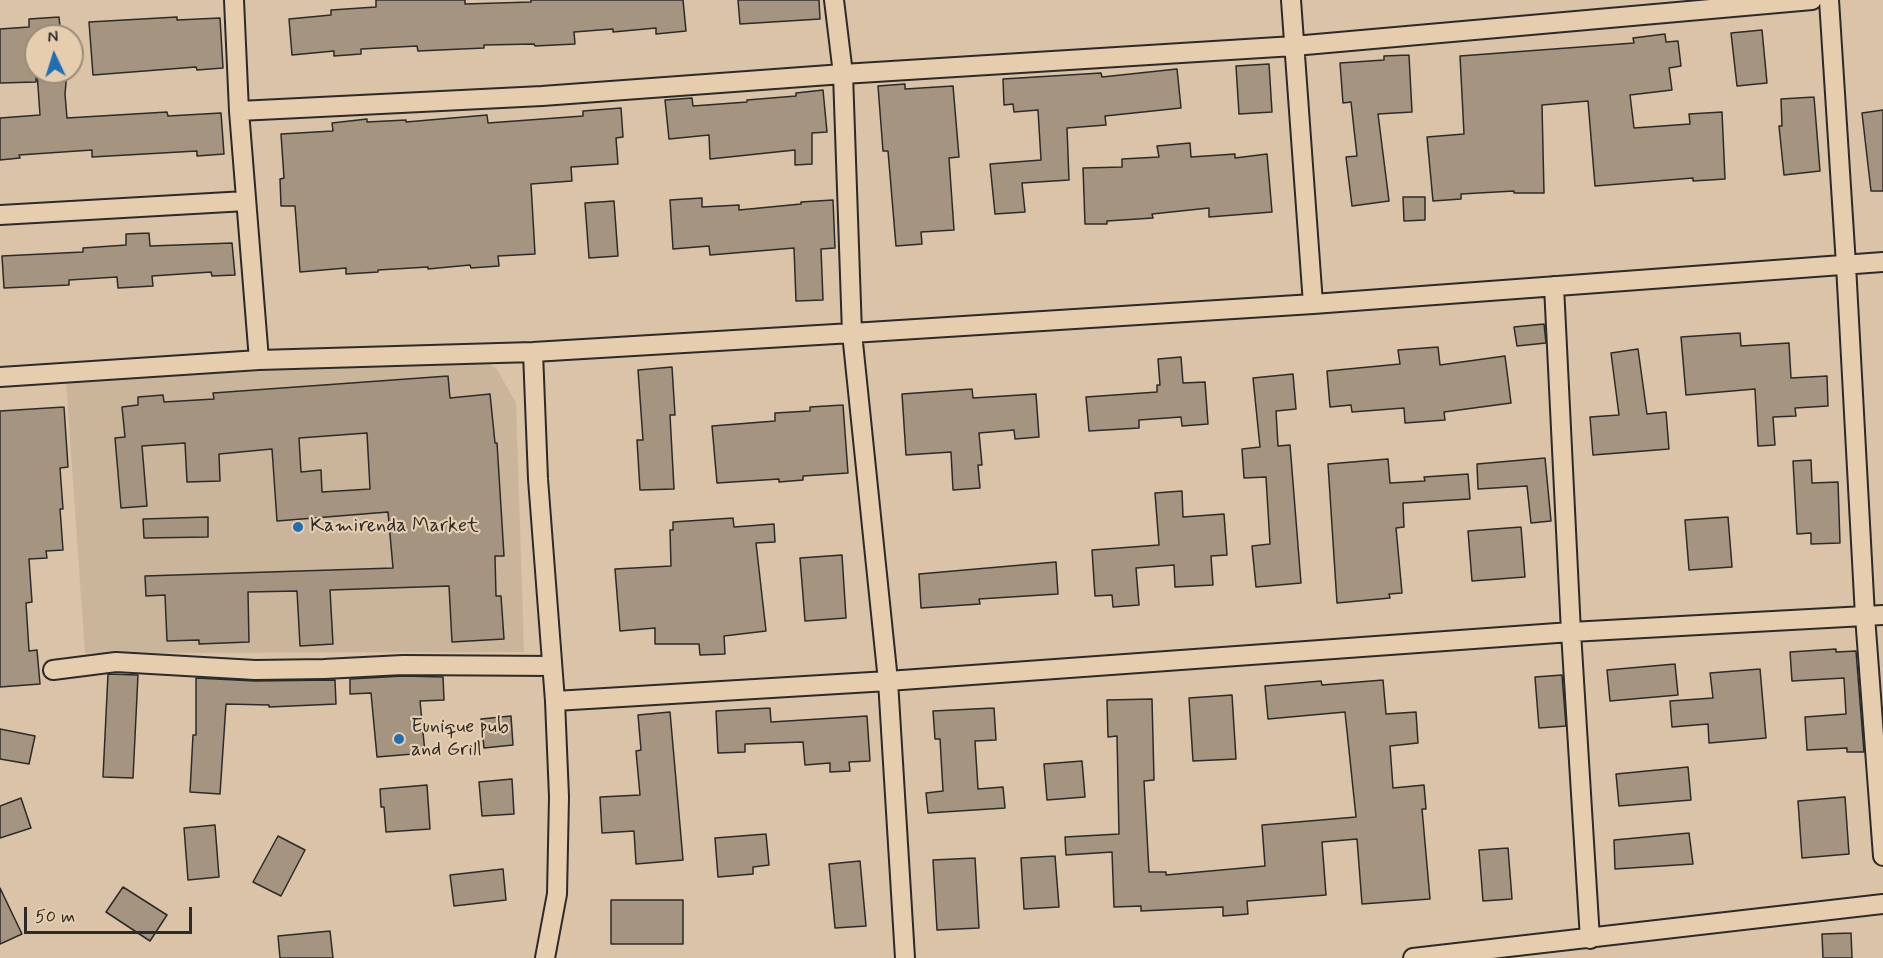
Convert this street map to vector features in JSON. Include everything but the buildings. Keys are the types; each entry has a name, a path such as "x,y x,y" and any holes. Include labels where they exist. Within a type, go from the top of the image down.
{"street":[{"path":"234,0 239,111 259,360"},
{"path":"834,0 843,74 852,333 888,681 904,958"},
{"path":"1291,0 1313,304"},
{"path":"239,111 542,96 843,74 1294,46 1812,0"},
{"path":"1829,0 1846,265 1874,616 1883,856"},
{"path":"0,215 246,201"},
{"path":"0,377 259,360 533,352 852,333 1313,304 1883,262"},
{"path":"1554,286 1571,632 1590,939"},
{"path":"533,352 538,479 555,700 559,797 557,894 545,958"},
{"path":"555,700 888,681 1571,632 1874,616"},
{"path":"53,670 116,662 255,670 403,665 552,666"},
{"path":"1413,958 1883,904"}],"shaded area":[{"name":"Kamirenda Market","path":"480,360 496,368 516,403 524,652 85,653 66,381"}],"place":[{"name":"Kamirenda Market","path":"298,527"},
{"name":"Eunique pub and Grill","path":"399,739"}]}
